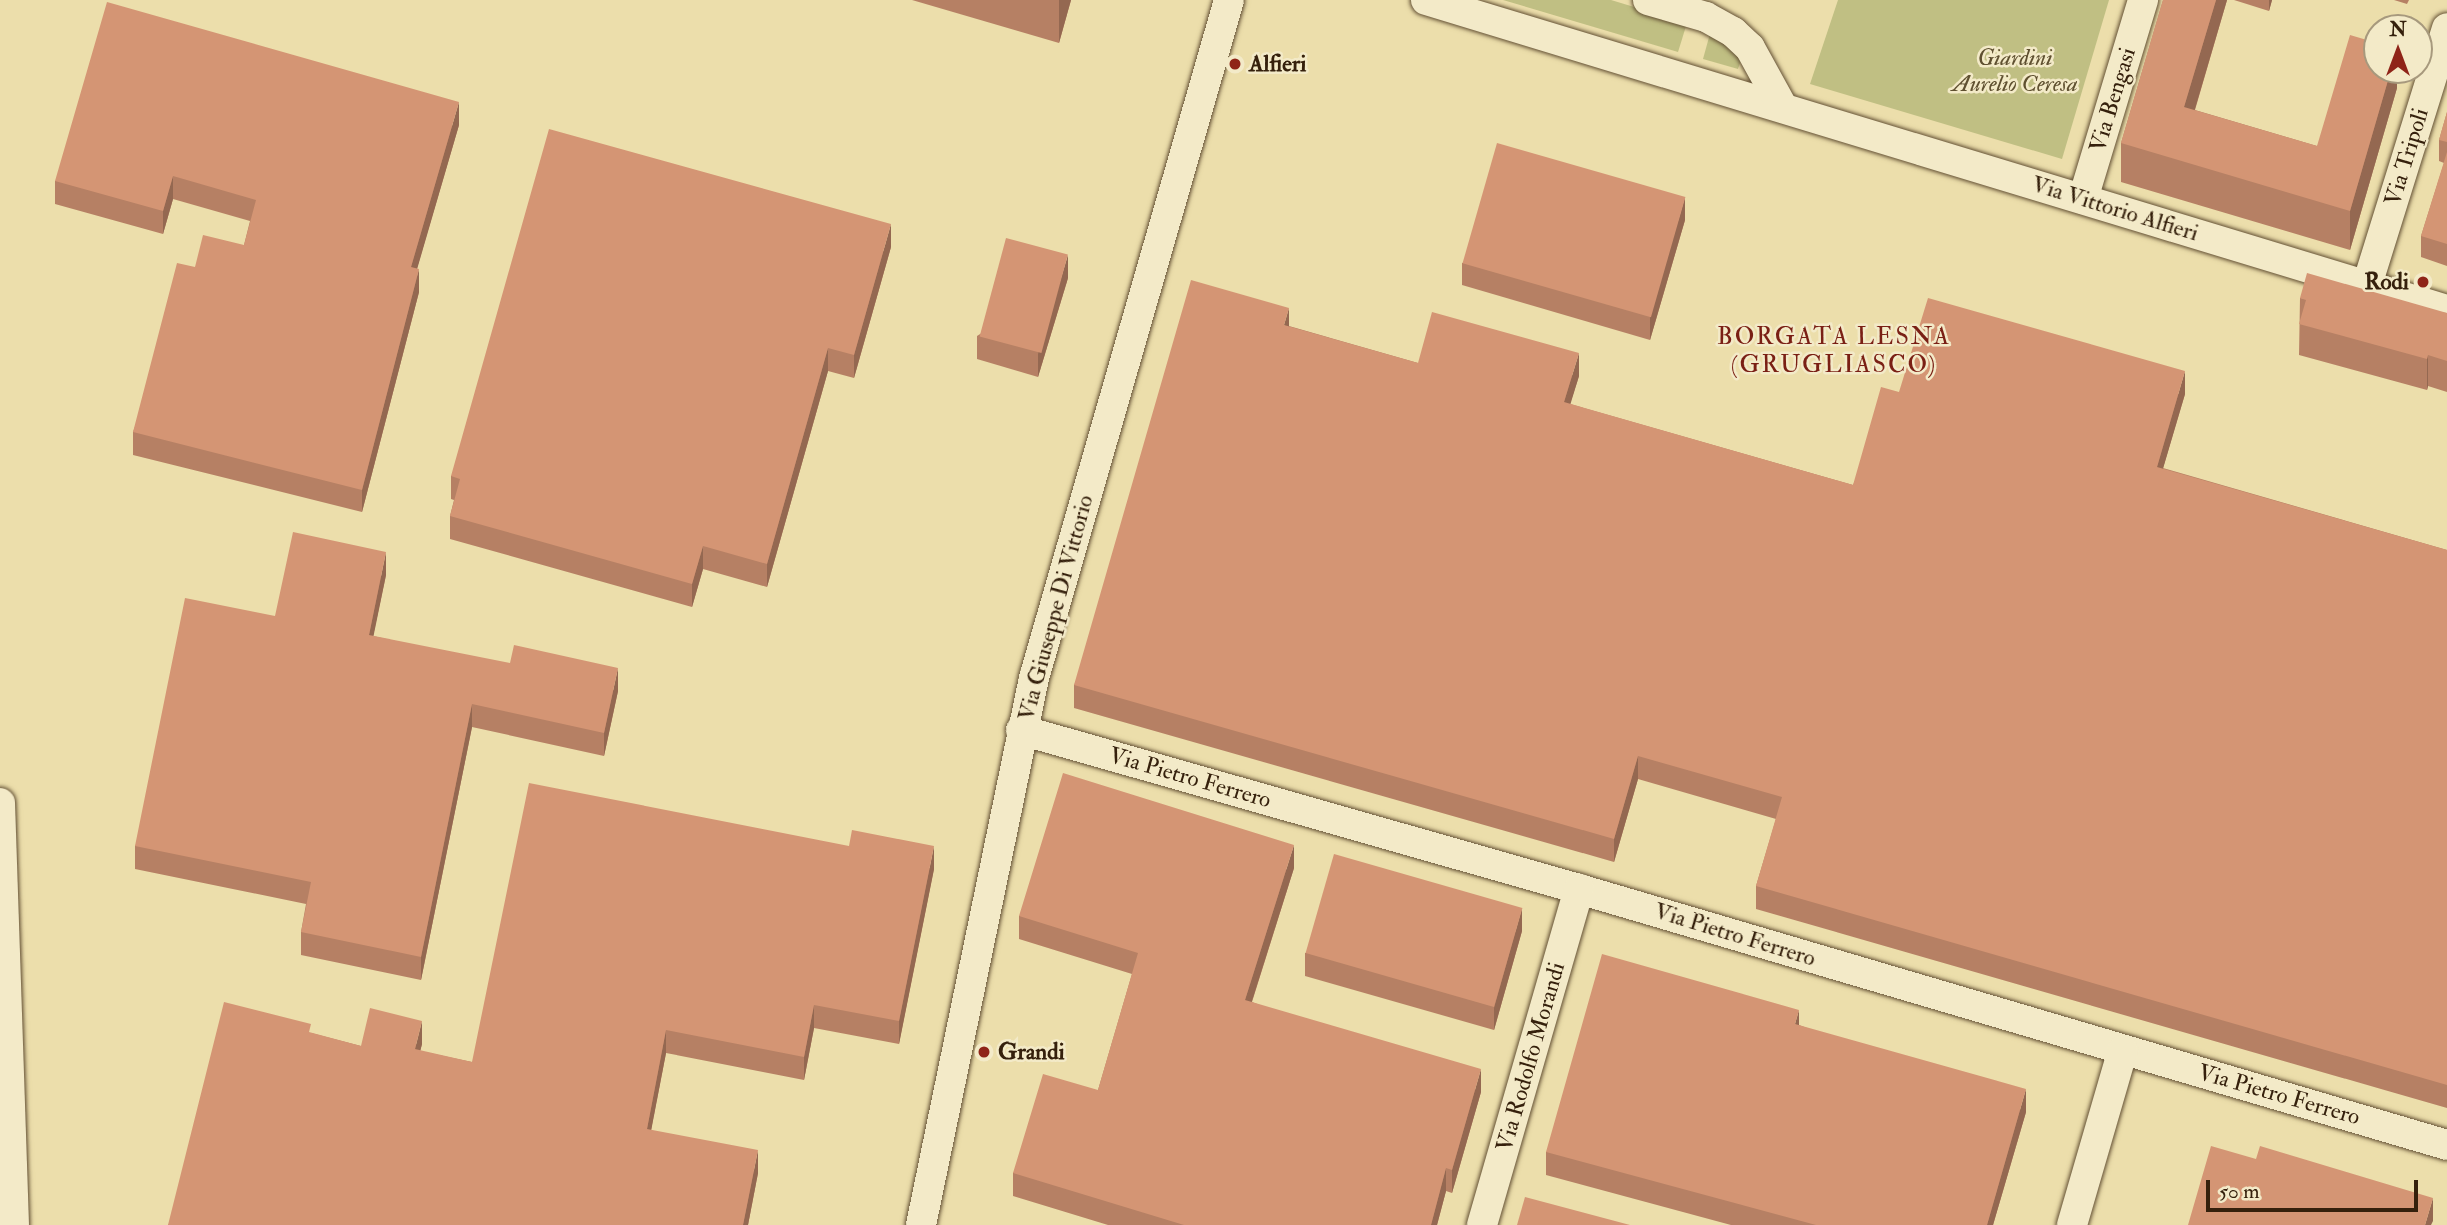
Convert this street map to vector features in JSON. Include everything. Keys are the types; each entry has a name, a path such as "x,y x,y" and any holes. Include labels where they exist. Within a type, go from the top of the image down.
{"street":[{"name":"Via Giuseppe Di Vittorio","path":"921,1225 1021,730 1229,0"},
{"name":"Via Vittorio Alfieri","path":"1426,0 2447,310"},
{"path":"1648,0 1706,18 1733,32 1751,48 1783,108"},
{"name":"Via Bengasi","path":"2083,199 2143,0"},
{"name":"Via Tripoli","path":"2367,285 2447,28"},
{"name":"Via Pietro Ferrero","path":"1021,730 1579,889 2447,1145"},
{"path":"0,803 6,1178 14,1225"},
{"name":"Via Rodolfo Morandi","path":"1482,1225 1579,889"},
{"path":"2072,1225 2123,1050"}],"green space":[{"path":"1503,0 1611,0 1687,23 1678,52"},
{"name":"Giardini Aurelio Ceresa","path":"1838,0 2109,0 2062,159 1810,84"},
{"path":"1711,30 1742,57 1738,69 1703,59"}],"building":[{"path":"2163,0 2216,0 2184,107 2317,146 2350,35 2363,39 2363,84 2387,84 2350,211 2121,143"},
{"path":"107,2 459,102 411,267 419,269 362,490 133,432 177,263 195,267 203,235 244,245 256,200 173,176 163,211 55,181"},
{"path":"2447,112 2447,142 2439,140"},
{"path":"549,129 891,224 854,355 828,348 767,564 703,546 692,584 450,516 460,479 451,476"},
{"path":"1497,143 1685,197 1651,317 1463,263"},
{"path":"2447,152 2447,244 2421,236"},
{"path":"1006,238 1068,255 1041,353 980,337"},
{"path":"2307,273 2447,313 2447,361 2428,355 2427,359 2299,324 2306,300 2300,298"},
{"path":"1191,280 1289,308 1284,325 1418,363 1432,312 1579,353 1564,402 1853,485 1881,387 1899,392 1928,298 2185,371 2157,467 2447,550 2447,1085 1756,886 1782,797 1638,756 1614,839 1074,685"},
{"path":"293,532 386,552 369,635 510,663 514,645 618,668 604,733 472,704 421,957 301,932 311,882 135,846 185,598 275,616"},
{"path":"1063,773 1294,845 1245,1000 1481,1069 1452,1170 1446,1168 1431,1225 1184,1225 1013,1173 1043,1074 1098,1090 1138,953 1019,916"},
{"path":"529,783 849,846 852,830 934,846 899,1021 814,1005 804,1057 666,1030 647,1129 758,1150 743,1225 168,1225 224,1002 311,1024 309,1032 361,1046 370,1008 422,1021 415,1049 472,1062"},
{"path":"1334,854 1522,908 1494,1007 1306,953"},
{"path":"1602,954 1799,1010 1795,1024 2026,1089 1987,1225 1816,1225 1546,1152"},
{"path":"2211,1146 2256,1159 2260,1146 2433,1198 2425,1225 2188,1225"},
{"path":"1525,1197 1630,1225 1517,1225"}],"place":[{"name":"Alfieri","path":"1235,64"},
{"name":"Rodi","path":"2423,282"},
{"name":"Grandi","path":"984,1052"}],"district":[{"name":"BORGATA LESNA (GRUGLIASCO)","path":"1834,351"}]}
